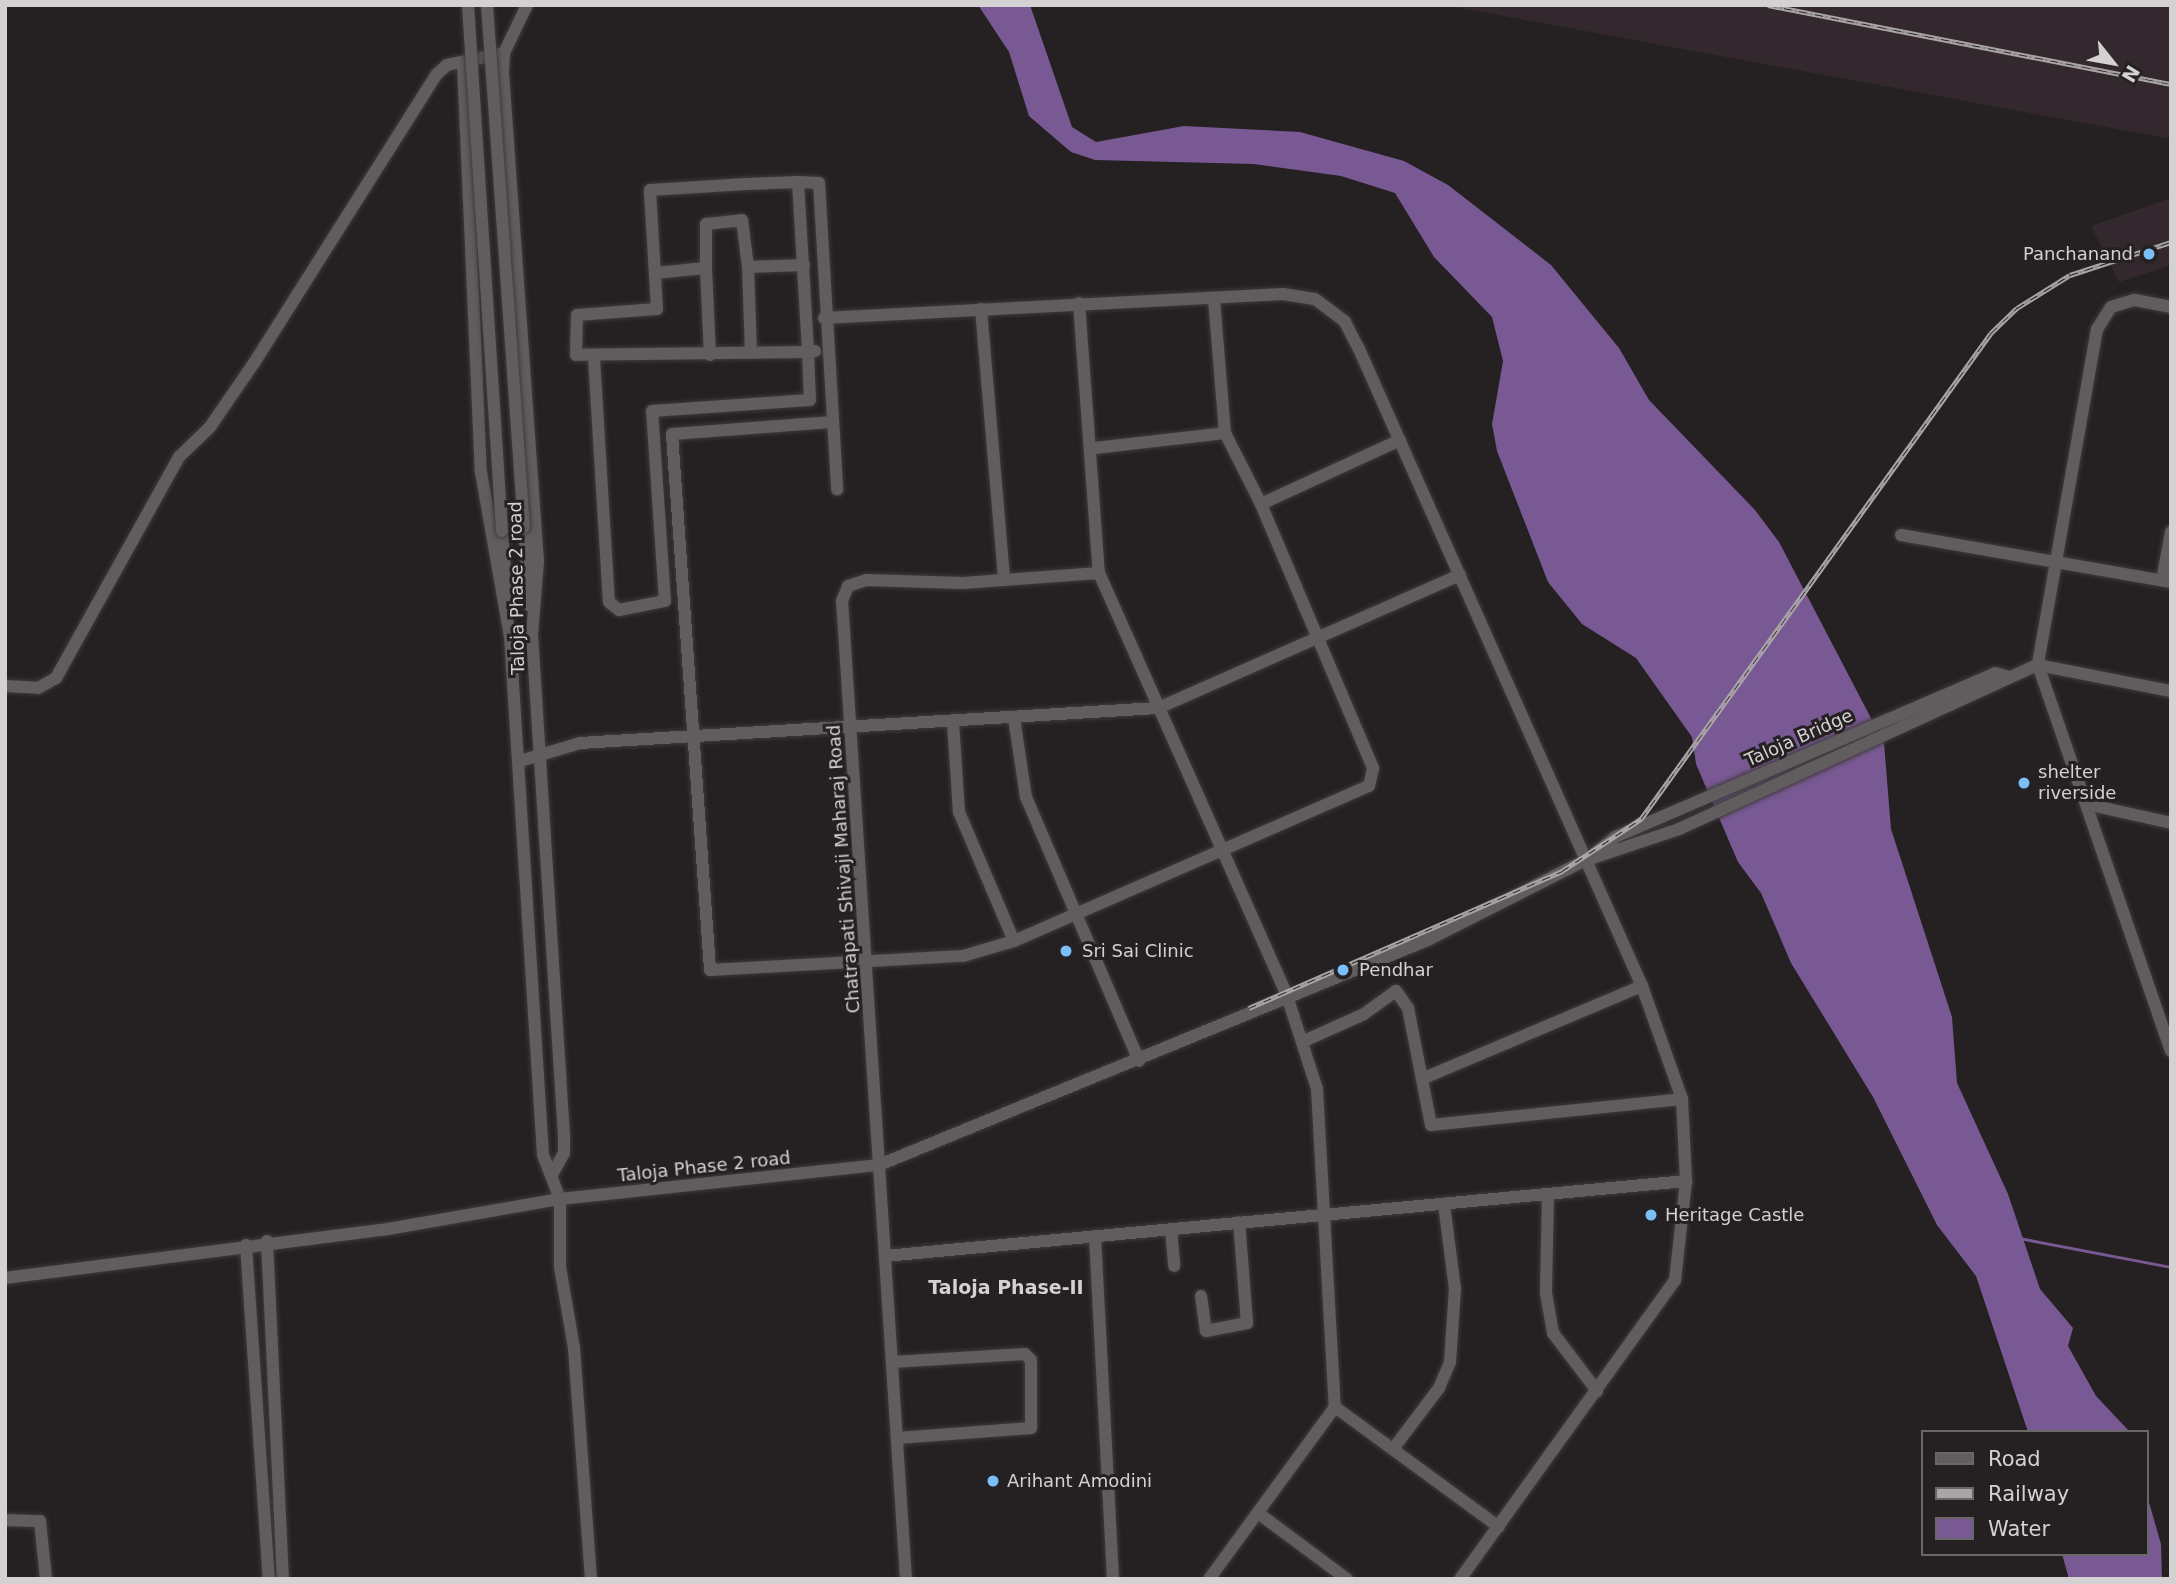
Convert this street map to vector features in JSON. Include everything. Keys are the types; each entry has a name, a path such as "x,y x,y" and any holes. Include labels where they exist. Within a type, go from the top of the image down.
{"street":[{"path":"468,5 510,636"},
{"path":"487,5 532,634"},
{"name":"Taloja Phase 2 road","path":"527,5 504,53 538,562 532,634 564,1135 564,1153 553,1173"},
{"path":"5,687 37,688 56,678 139,521 195,439 210,427 436,74 463,63 504,53"},
{"name":"Taloja Phase 2 road","path":"463,63 481,472 510,636 543,1155 553,1173 560,1199 879,1165 1139,1061 1287,996 1428,940 1586,860"},
{"path":"594,358 611,607 664,603 652,411 809,400 798,182"},
{"path":"827,351 577,357 576,316 656,310 650,190 819,183 824,318 827,351 837,489"},
{"path":"710,355 706,224 742,220 748,267 751,353"},
{"path":"748,267 804,265"},
{"path":"655,273 706,268"},
{"path":"824,318 1213,298 1315,299 1345,322 1643,986 1682,1099 1686,1181 1675,1280 1460,1579"},
{"path":"832,422 672,434 691,737 710,970 963,956 1014,941 1220,847 1369,786 1373,768 1314,639 1261,503 1225,433 1213,298"},
{"path":"2171,307 2134,300 2111,307 2097,329 2053,560 2038,665 2171,1051"},
{"path":"1079,303 1094,448 1100,573 1287,996 1304,1041 1317,1089 1327,1214 1335,1407 1209,1579"},
{"path":"982,309 1004,580"},
{"path":"1094,448 1225,433"},
{"path":"1261,503 1400,440"},
{"path":"656,482 675,481"},
{"path":"1901,535 2166,581 2171,532"},
{"path":"663,566 681,565"},
{"name":"Chatrapati Shivaji Maharaj Road","path":"906,1579 868,961 842,601 848,586 866,580 1004,580 1100,573"},
{"path":"520,761 542,760 580,743 852,729 1158,708 1460,575"},
{"path":"1942,701 2038,665 2171,691"},
{"name":"Taloja Bridge","path":"1586,860 1615,837 1942,701"},
{"name":"Taloja Bridge","path":"1586,860 1622,853 1679,829 1942,701"},
{"path":"1014,718 1026,797 1139,1061"},
{"path":"953,722 959,812 1014,941"},
{"path":"2086,804 2171,823"},
{"path":"1424,1078 1643,986"},
{"path":"1304,1041 1364,1014 1396,991 1408,1008 1424,1078 1431,1125 1682,1099"},
{"path":"886,1256 1686,1181"},
{"path":"1548,1195 1546,1293 1553,1333 1597,1391"},
{"path":"5,1278 560,1199 561,1267 573,1349 591,1579"},
{"path":"1393,1450 1439,1388 1450,1362 1455,1289 1444,1204"},
{"path":"1201,1296 1206,1331 1247,1323 1239,1222"},
{"path":"1171,1229 1174,1266"},
{"path":"1096,1236 1113,1579"},
{"path":"267,1241 284,1579"},
{"path":"246,1245 269,1579"},
{"path":"892,1363 1025,1354 1031,1360 1029,1429 897,1437"},
{"path":"1335,1407 1499,1527"},
{"path":"1258,1513 1347,1579"},
{"path":"5,1520 40,1521 46,1579"}],"shaded area":[{"path":"1444,5 2171,5 2171,139"},
{"path":"2171,198 2171,265 2119,282 2091,226"}],"water":[{"path":"978,5 1030,5 1072,127 1096,142 1184,126 1300,132 1404,161 1448,185 1551,265 1619,348 1649,400 1755,510 1779,542 1884,743 1891,829 1952,1017 1957,1083 2008,1194 2040,1289 2073,1328 2068,1346 2096,1396 2128,1430 2027,1430 1976,1276 1937,1225 1873,1097 1791,963 1761,893 1738,862 1696,764 1692,737 1636,658 1582,624 1548,582 1497,451 1492,424 1503,361 1492,317 1434,257 1395,193 1341,176 1254,164 1095,160 1071,152 1029,116 1009,52"},
{"path":"2148,1499 2161,1544 2162,1579 2069,1579 2063,1556 2148,1556"}],"waterway":[{"path":"2019,1238 2171,1267"}],"railway":[{"path":"1768,5 2171,84"},
{"path":"1249,1008 1562,871 1641,819 1991,333 2017,308 2070,275 2171,242"}],"place":[{"name":"Panchanand","path":"2149,254"},
{"name":"shelter riverside","path":"2024,783"},
{"name":"Sri Sai Clinic","path":"1066,951"},
{"name":"Pendhar","path":"1343,970"},
{"name":"Heritage Castle","path":"1651,1215"},
{"name":"Arihant Amodini","path":"993,1481"}],"district":[{"name":"Taloja Phase-II","path":"1006,1288"}]}
